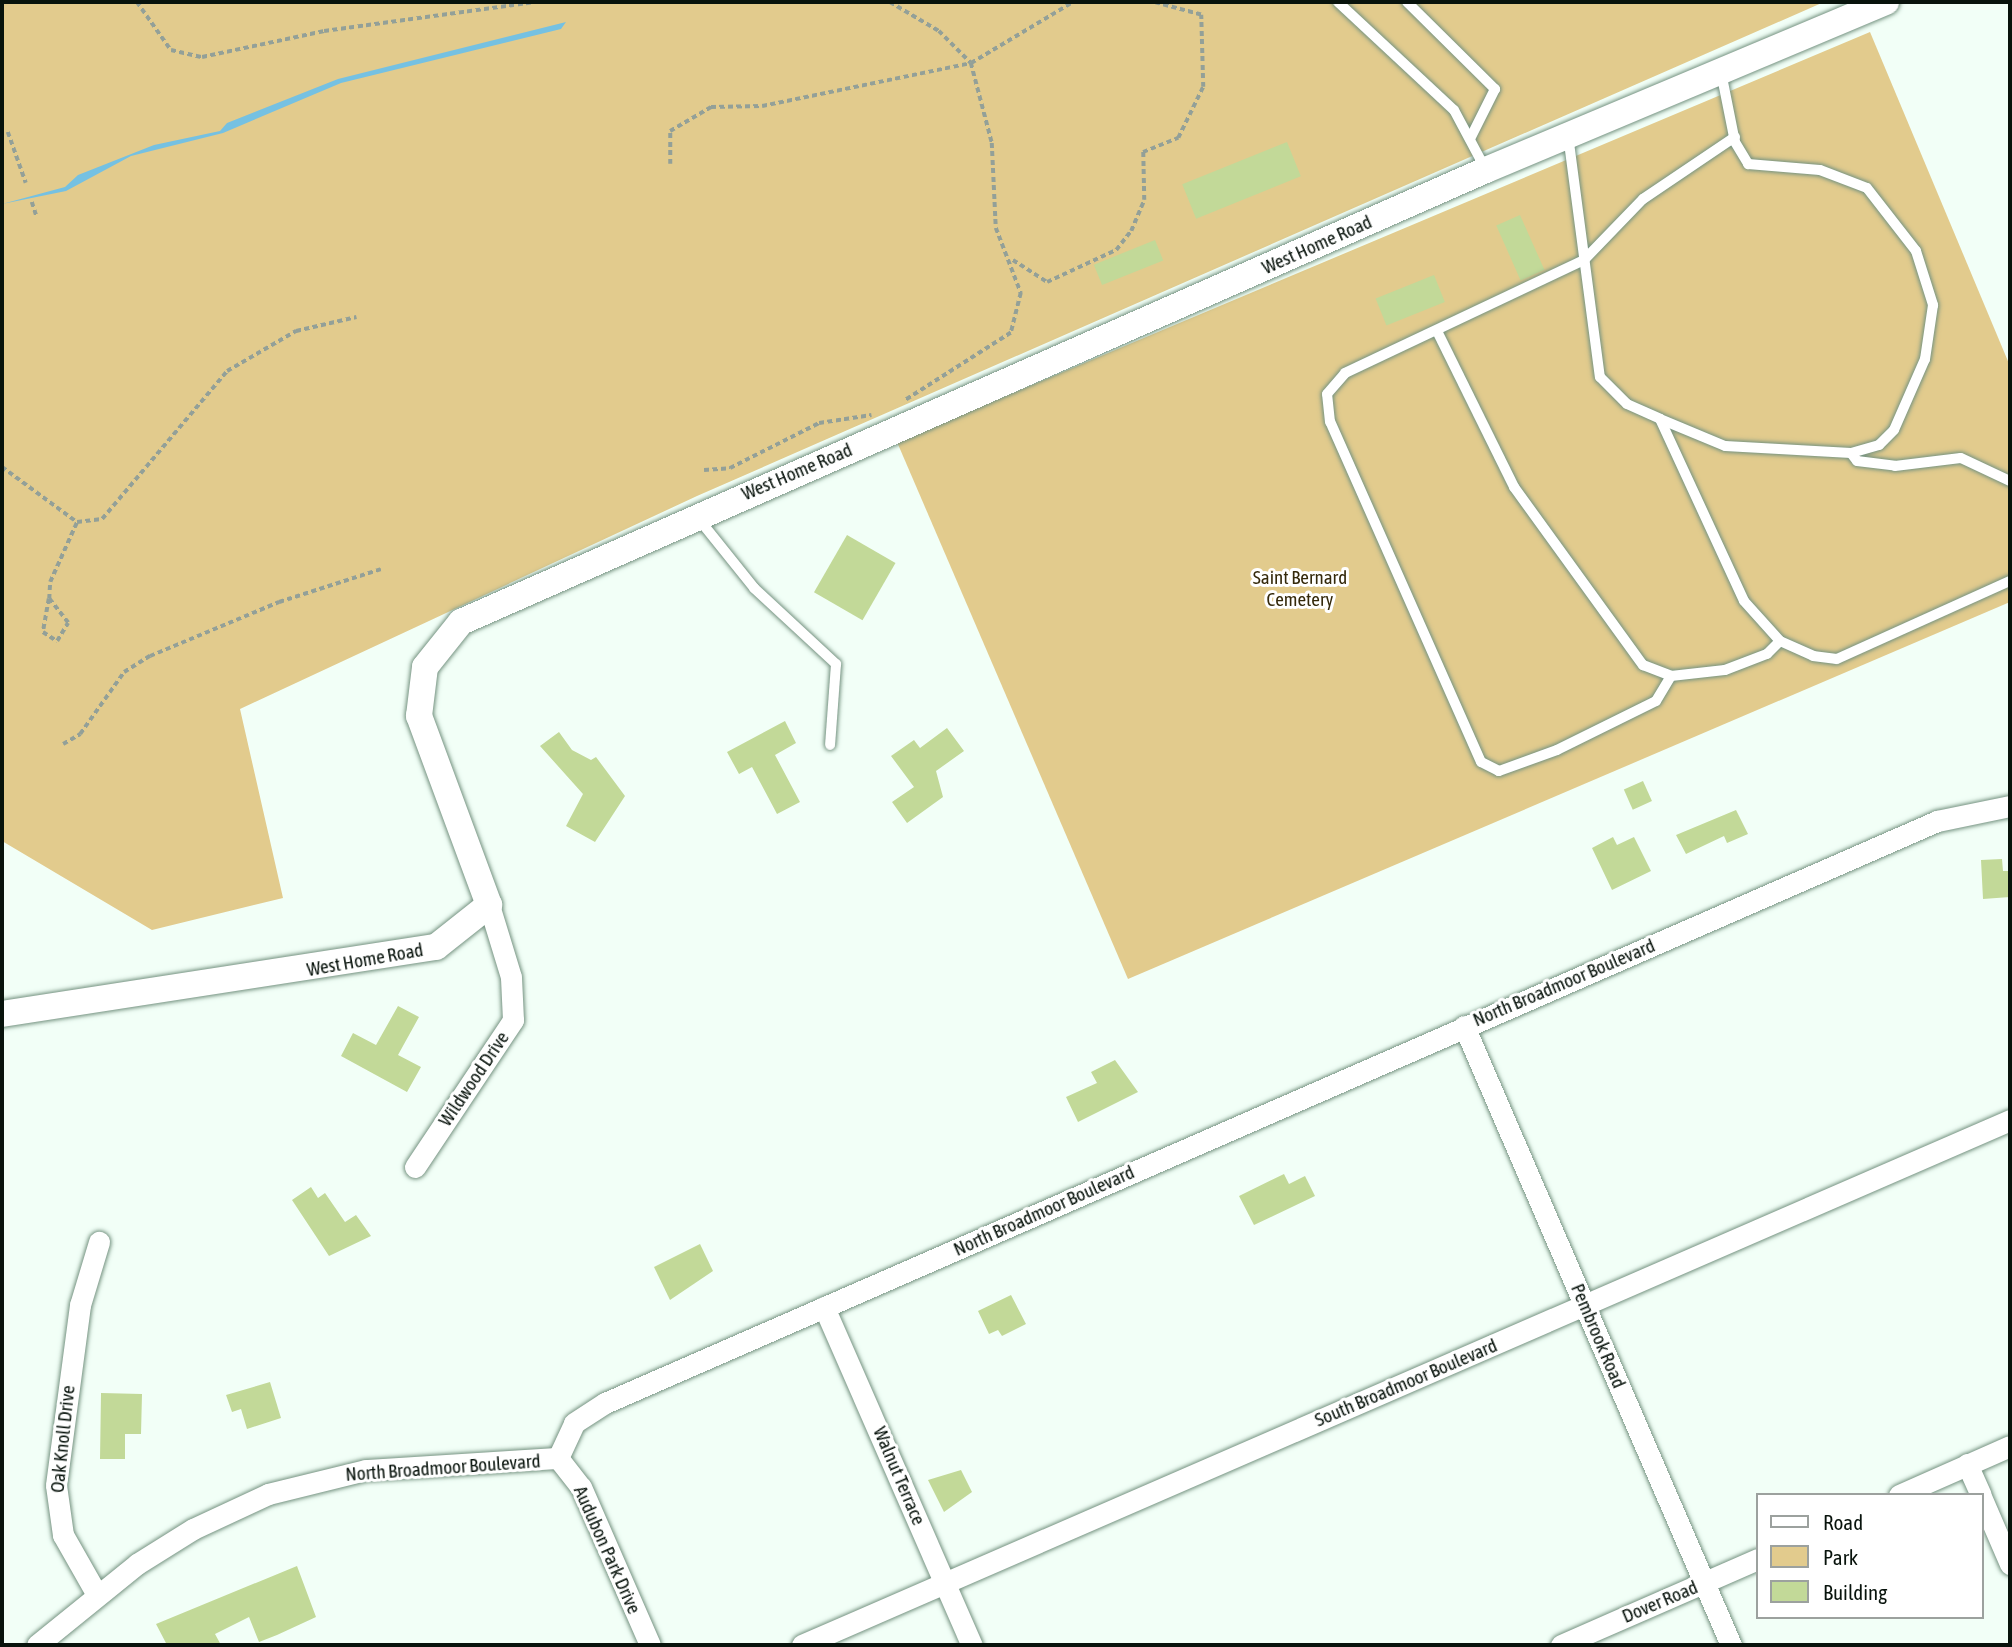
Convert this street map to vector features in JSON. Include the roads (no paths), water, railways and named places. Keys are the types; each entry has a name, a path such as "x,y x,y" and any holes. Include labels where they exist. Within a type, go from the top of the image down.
{"street":[{"name":"West Home Road","path":"2,1014 415,955 456,936 489,905 423,738 420,689 434,649 461,622 510,596 1486,170 1886,2"},
{"name":"North Broadmoor Boulevard","path":"96,1593 192,1529 268,1494 366,1470 558,1458 565,1434 586,1413 1937,821 2010,806"},
{"name":"Wildwood Drive","path":"415,1167 513,1020 511,977 489,905"},
{"name":"Pembrook Road","path":"1464,1026 1731,1645"},
{"name":"South Broadmoor Boulevard","path":"802,1645 2010,1120"},
{"name":"Oak Knoll Drive","path":"96,1593 63,1535 56,1485 80,1305 99,1242"},
{"name":"Walnut Terrace","path":"824,1307 972,1645"},
{"path":"1903,1493 2010,1446"},
{"name":"Audubon Park Drive","path":"558,1458 581,1487 650,1645"},
{"path":"1967,1464 1979,1493"},
{"path":"1984,1504 2010,1564"},
{"name":"Dover Road","path":"1561,1645 1756,1560"},
{"path":"37,1645 96,1593"}],"lane":[{"path":"1338,2 1454,110 1471,137 1486,170"},
{"path":"1407,2 1495,89 1471,137"},
{"path":"1568,135 1600,377 1627,404 1725,446 1851,453 1879,445 1894,430 1925,359 1933,305 1916,251 1867,188 1819,170 1756,168 1735,137 1721,71"},
{"path":"1671,676 1656,701 1557,750 1499,771 1481,762 1327,409 1327,394 1345,373 1584,260 1643,199 1735,137"},
{"path":"1437,331 1514,487 1643,665 1671,676 1748,663 1780,641"},
{"path":"1660,419 1744,601 1780,641 1812,656 1838,659 2010,581"},
{"path":"1851,453 1857,461 1895,466 1961,457 2010,481"},
{"path":"697,515 754,588 836,664 831,746"}],"water":[{"path":"566,22 561,29 341,83 223,133 131,156 66,191 2,204 65,187 78,175 154,145 220,131 227,123 338,79"}],"park label":[{"name":"Saint Bernard Cemetery","path":"1300,589"}]}
